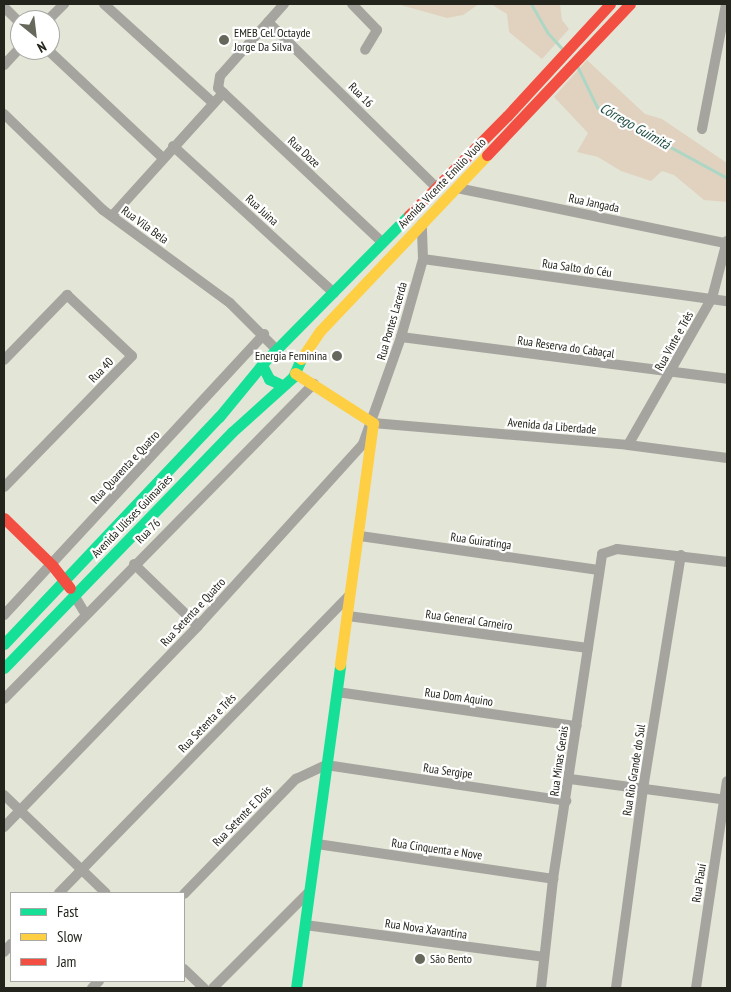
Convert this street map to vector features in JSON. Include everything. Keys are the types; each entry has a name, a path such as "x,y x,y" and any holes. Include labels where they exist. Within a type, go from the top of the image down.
{"main road":[{"name":"Avenida Vicente Emilio Vuolo","path":"262,365 552,68 610,4"},
{"name":"Avenida Vicente Emilio Vuolo","path":"282,386 296,369 320,331 630,4"},
{"path":"277,350 314,384 373,423 360,536 336,692 317,844 296,988"},
{"path":"262,365 269,379 282,386"},
{"name":"Avenida Ulisses Guimarães","path":"4,644 219,417 262,365"},
{"name":"Avenida Ulisses Guimarães","path":"4,668 74,594 282,386"},
{"path":"4,518 52,565 74,594"}],"street":[{"path":"104,4 213,103"},
{"path":"112,216 162,157 223,93 218,88 220,76 282,4"},
{"path":"352,4 377,30 365,50"},
{"path":"702,130 726,4"},
{"name":"Rua 16","path":"268,22 436,187"},
{"path":"59,60 162,157"},
{"name":"Rua Doze","path":"223,93 382,242"},
{"name":"Rua Vila Bela","path":"4,114 112,216 230,303 264,334 277,350"},
{"name":"Rua Juina","path":"173,146 334,293"},
{"name":"Rua Jangada","path":"457,188 727,242"},
{"name":"Rua Pontes Lacerda","path":"373,423 401,337 423,260 422,224"},
{"name":"Rua Vinte e Três","path":"628,445 671,373 712,298 727,242"},
{"name":"Rua Salto do Céu","path":"423,260 727,301"},
{"name":"Rua 40","path":"4,360 67,295 132,356 4,487"},
{"name":"Rua Quarenta e Quatro","path":"4,615 264,334"},
{"name":"Rua Reserva do Cabaçal","path":"401,337 727,379"},
{"name":"Rua 76","path":"4,699 85,613 314,384"},
{"name":"Avenida da Liberdade","path":"373,423 628,445 727,458"},
{"name":"Rua Setenta e Quatro","path":"4,827 198,626 352,460 373,423"},
{"name":"Rua Guiratinga","path":"360,536 598,570"},
{"name":"Rua Minas Gerais","path":"541,988 553,878 570,779 598,570 602,554 617,548 681,555"},
{"path":"681,555 727,562"},
{"name":"Rua Rio Grande do Sul","path":"616,988 643,789 681,555"},
{"path":"134,564 198,626"},
{"path":"74,594 85,613"},
{"name":"Rua Setenta e Três","path":"60,892 350,595"},
{"name":"Rua General Carneiro","path":"348,616 588,648"},
{"name":"Rua Dom Aquino","path":"336,692 577,726"},
{"name":"Rua Sergipe","path":"326,765 566,801"},
{"name":"Rua Setente E Dois","path":"185,893 296,779 326,765"},
{"path":"570,779 726,800"},
{"name":"Rua Piauí","path":"696,988 726,800 727,781"},
{"path":"4,795 105,892"},
{"name":"Rua Cinquenta e Nove","path":"317,844 553,878"},
{"path":"213,988 309,892"},
{"name":"Rua Nova Xavantina","path":"305,925 544,957"},
{"path":"185,970 204,988"}],"shaded area":[{"path":"397,4 479,4 463,15 447,18"},
{"path":"491,4 560,4 562,20 569,29 542,59 509,32 507,14"},
{"path":"587,60 645,114 662,119 727,163 727,202 704,200 674,175 662,171 651,181 621,171 598,157 577,152 588,133 554,97"}],"waterway":[{"name":"Córrego Guimitá","path":"531,4 547,32 563,50"},
{"name":"Córrego Guimitá","path":"577,66 597,107 727,178"}],"traffic: fast":[{"path":"4,644 219,417 265,361 409,215"},
{"path":"4,668 232,432 293,377 301,359"},
{"path":"262,365 269,379 282,385"},
{"path":"296,988 340,665"}],"traffic: slow":[{"path":"301,359 320,331 487,155"},
{"path":"295,373 373,423 340,665"}],"traffic: jam":[{"path":"409,215 507,116 610,4"},
{"path":"487,155 630,4"},
{"path":"4,518 52,565 70,588"}],"place":[{"name":"EMEB Cel. Octayde Jorge Da Silva","path":"224,40"},
{"name":"Energia Feminina","path":"337,356"},
{"name":"São Bento","path":"420,959"}]}
